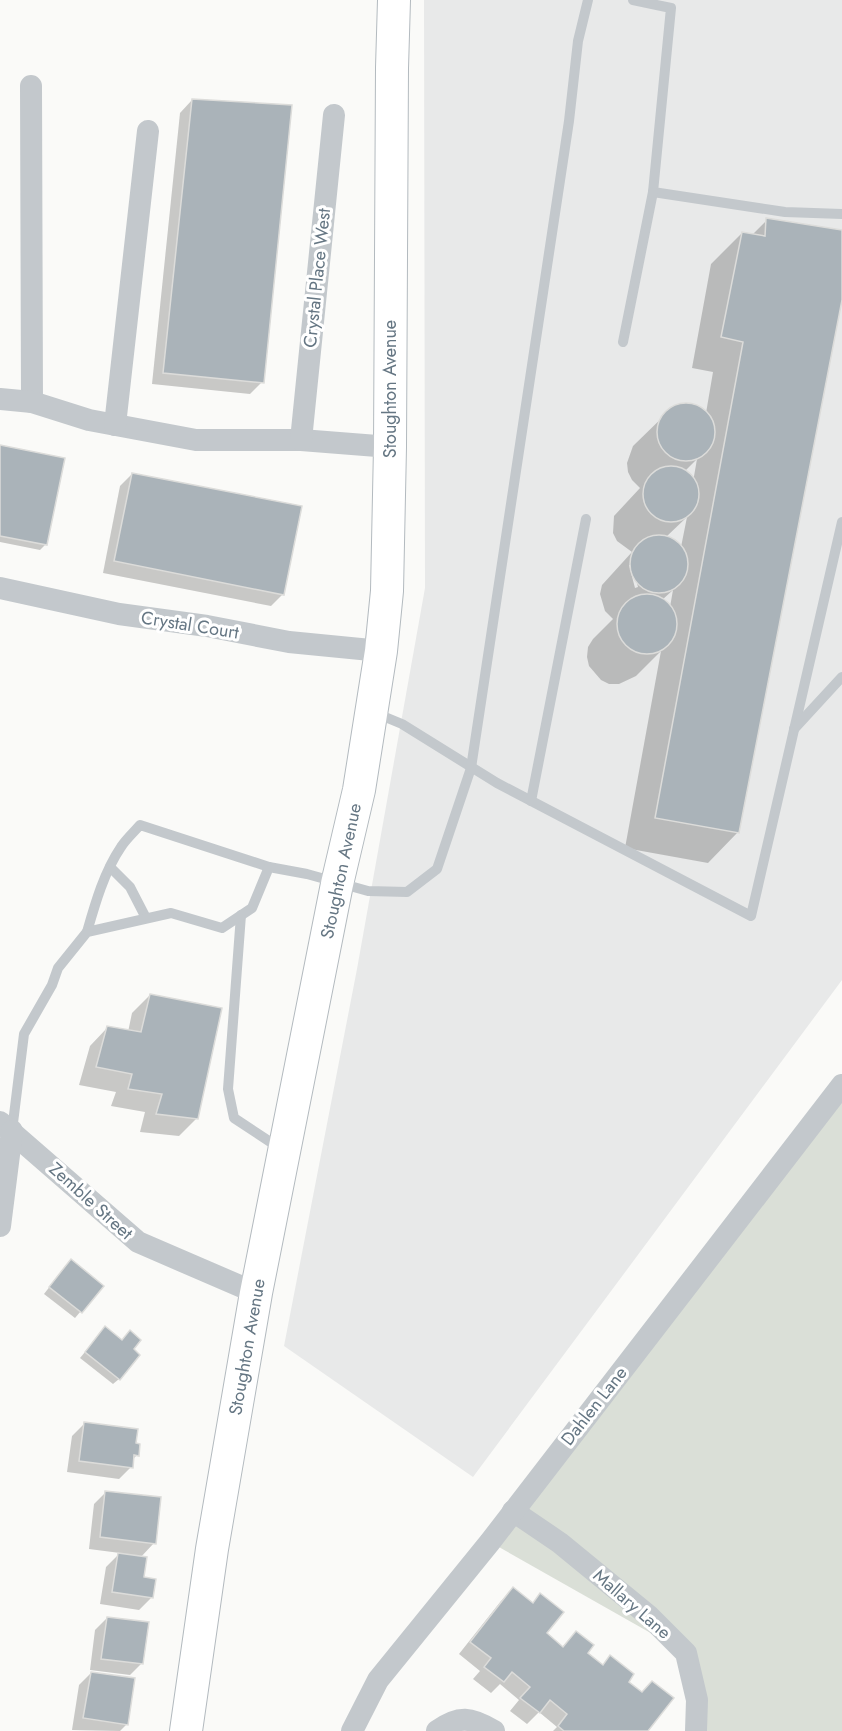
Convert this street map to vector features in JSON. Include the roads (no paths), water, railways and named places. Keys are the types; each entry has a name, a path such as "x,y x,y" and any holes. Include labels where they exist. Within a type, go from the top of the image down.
{"street":[{"name":"Stoughton Avenue","path":"186,1731 212,1549 256,1293 337,884 359,789 381,651 387,591 390,447 394,0"},
{"path":"31,86 32,402"},
{"name":"Crystal Place West","path":"301,440 333,115"},
{"path":"115,425 148,131"},
{"path":"0,399 32,402 89,420 196,440 301,440 390,447"},
{"name":"Crystal Court","path":"0,588 119,614 207,626 289,642 381,651"},
{"name":"Dahlen Lane","path":"352,1731 378,1680 513,1511 842,1085"},
{"path":"0,1226 6,1127"},
{"name":"Zemble Street","path":"6,1127 138,1242 256,1293"},
{"name":"Mallary Lane","path":"513,1511 560,1543 614,1587 649,1616 686,1653 697,1700 696,1731"},
{"path":"437,1731 451,1721 469,1719 494,1731"}],"lane":[{"path":"6,1127 24,1034 52,985 58,968 87,932 95,903 121,846 140,825 269,867 307,874 368,891 407,892 437,869 471,768 569,121 578,41 588,0"},
{"path":"623,342 653,192 671,8 633,0"},
{"path":"653,192 785,212 842,214"},
{"path":"531,801 586,519"},
{"path":"371,711 402,724 471,768 751,916 842,522"},
{"path":"794,729 842,676"},
{"path":"110,867 130,887 146,918"},
{"path":"87,932 171,913 222,928 252,908 269,867"},
{"path":"241,915 228,1089 234,1118 284,1151"}]}
